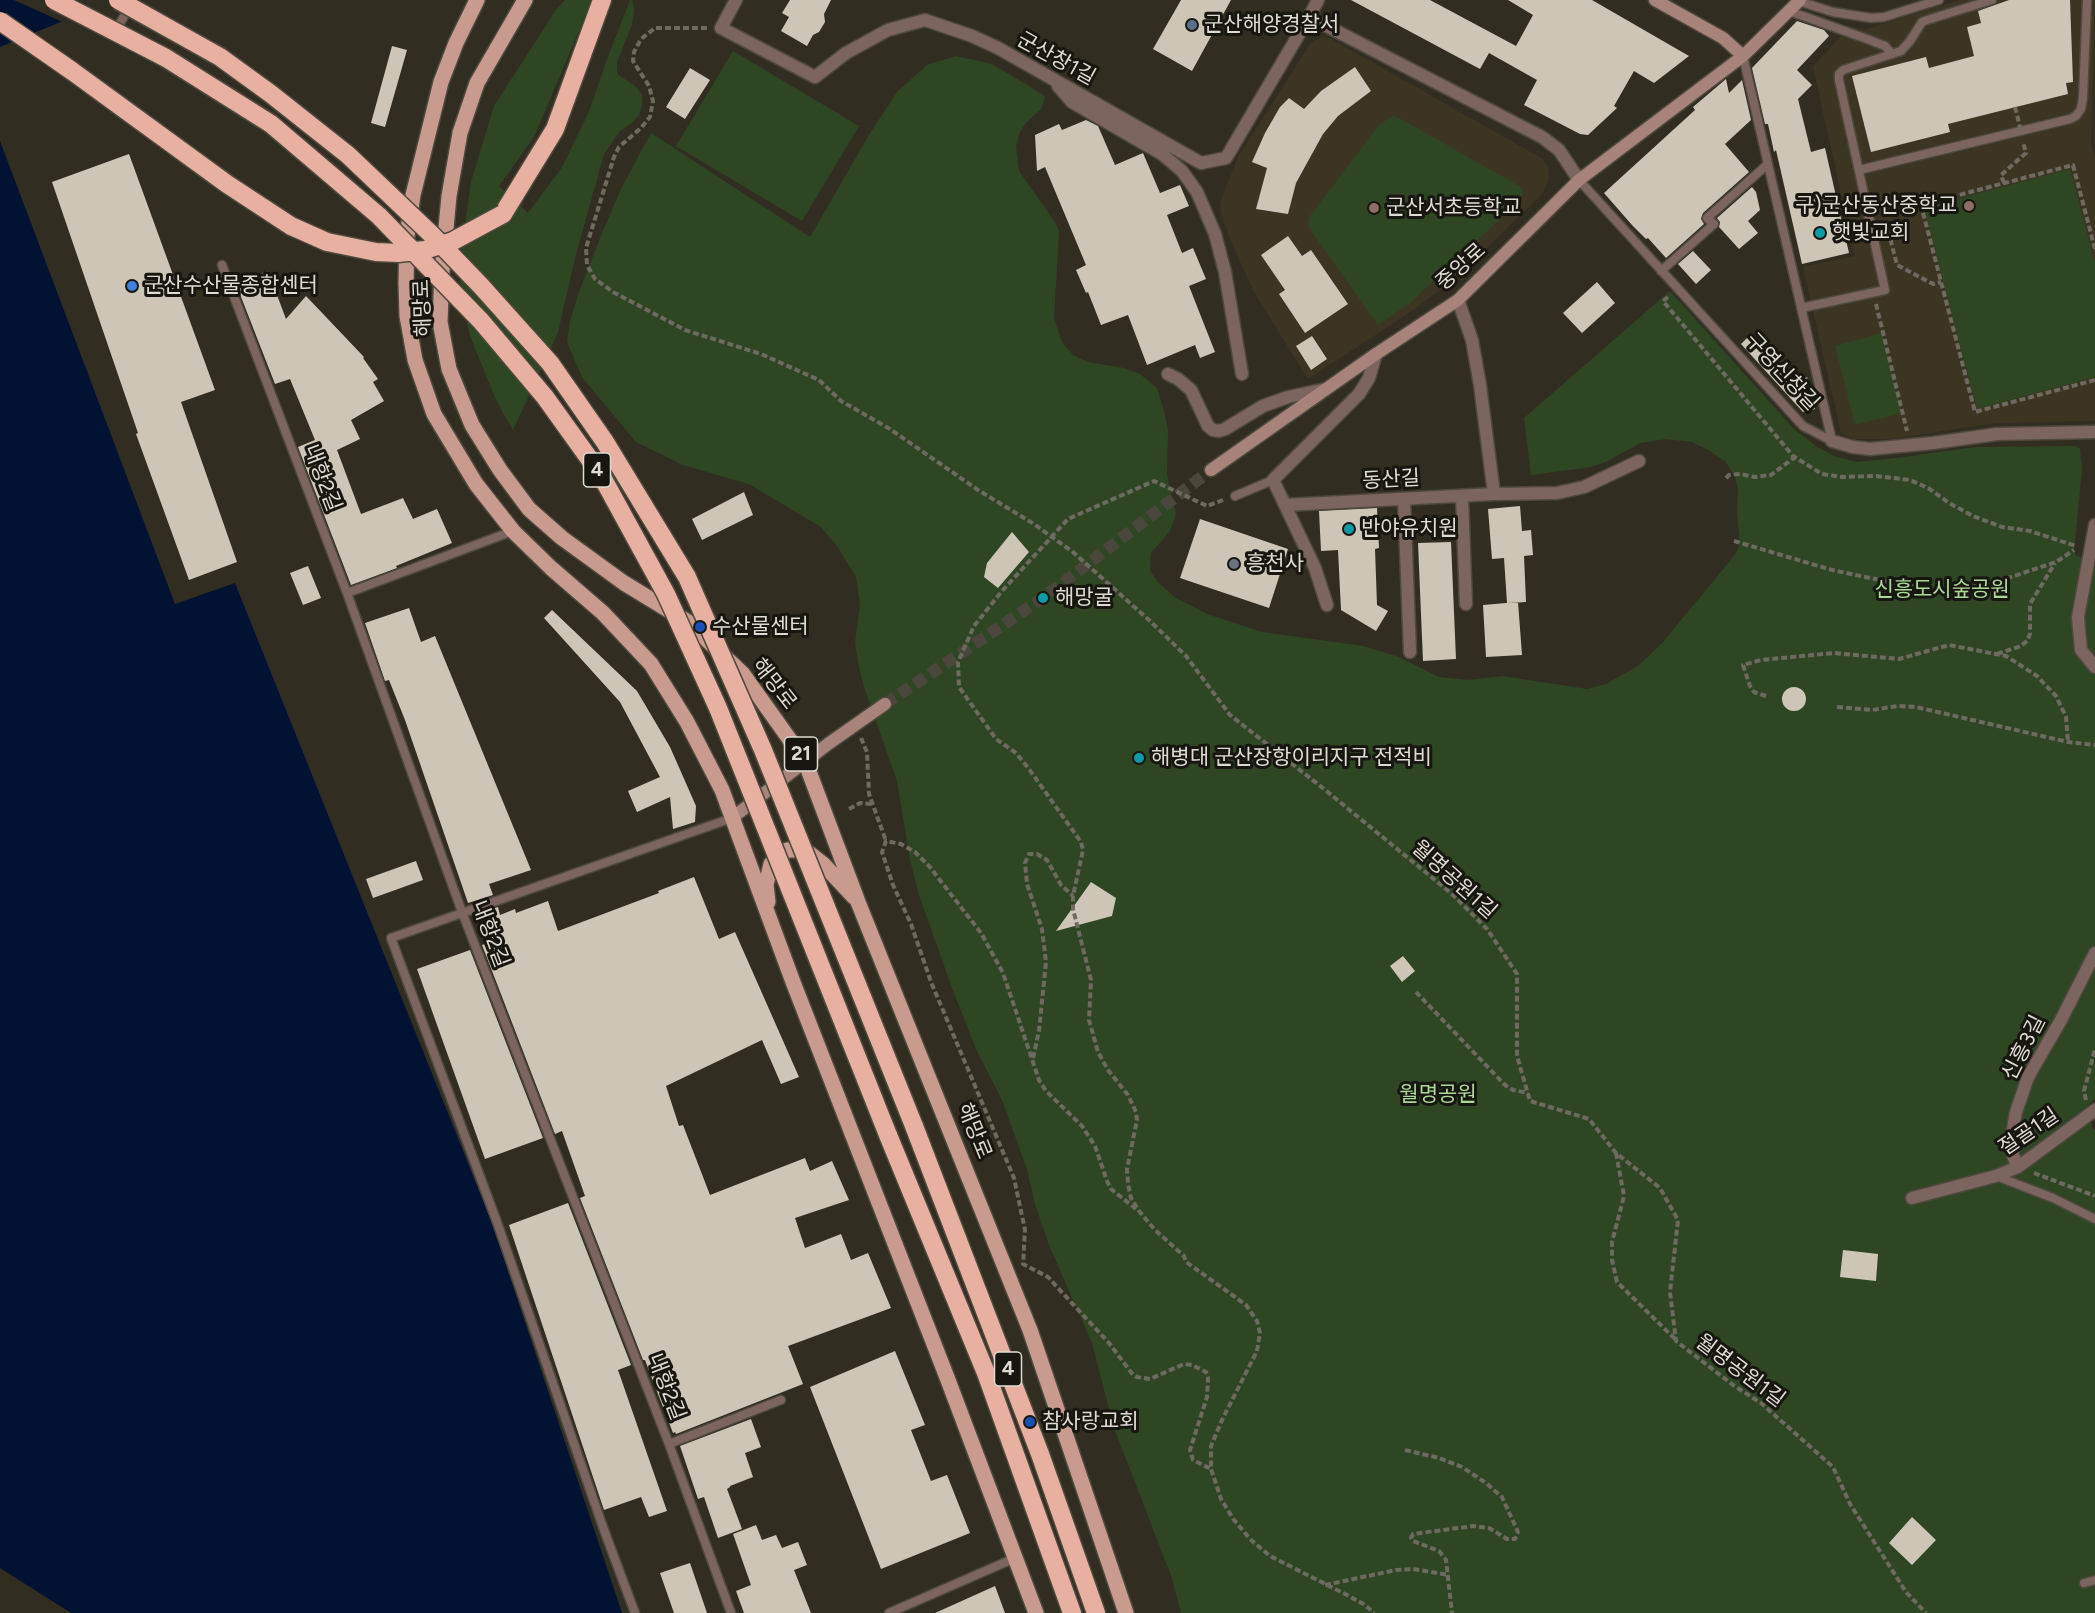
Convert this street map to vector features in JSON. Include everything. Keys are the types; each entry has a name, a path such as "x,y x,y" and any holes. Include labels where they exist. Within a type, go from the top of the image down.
{"highway":[{"name":"4","path":"54,0 166,58 271,124 379,216 481,321 551,406 602,475 670,604 718,708 888,1135 986,1373 1072,1613"},
{"name":"4","path":"118,0 220,57 271,93 348,155 431,234 550,363 605,442 687,577 763,750 914,1126 1040,1454 1096,1613"},
{"path":"0,21 227,184 291,226 327,242 376,252 398,253 425,250 453,241 503,214 555,129 602,0"}],"main road":[{"name":"해망로","path":"477,0 456,43 441,82 415,186 407,236 408,316 415,360 434,414 476,484 513,531 550,568 603,613 651,664 687,722 722,790 1036,1613"},
{"name":"해망로","path":"525,0 477,82 460,133 449,196 440,312 449,369 472,425 500,470 529,509 562,538 624,583 688,622 743,674 805,761 858,902 1030,1330 1126,1613"},
{"path":"772,926 766,885 771,864 787,850 805,850 823,864 858,902"}],"street":[{"path":"721,28 736,0"},
{"name":"군산창1길","path":"721,28 815,77 846,53 888,30 925,20 972,36 998,48 1201,163 1226,158 1318,0"},
{"path":"1655,0 1723,38 1743,56"},
{"name":"중앙로","path":"1211,470 1376,354 1458,300 1579,180 1743,56 1796,4"},
{"path":"1309,17 1542,137 1559,150 1579,180"},
{"path":"1054,80 1061,92 1072,102 1162,154 1182,171 1197,192 1215,234 1225,272 1242,374"},
{"path":"1458,300 1472,340 1494,494"},
{"path":"1327,605 1315,568 1273,480 1359,394 1369,378 1376,354"},
{"path":"1168,374 1191,390 1208,426 1220,431 1263,406 1288,397 1328,388"},
{"name":"구영신창길","path":"1832,441 1870,449 1997,434 2095,432"},
{"name":"동산길","path":"1285,505 1557,493 1584,487 1639,461"},
{"path":"1462,496 1466,604"},
{"path":"1404,499 1410,652"},
{"path":"2095,525 2078,617 2082,650 2095,667"},
{"path":"732,818 805,761 885,704"},
{"name":"신흥3길","path":"2018,1167 2013,1156 2011,1140 2028,1077 2061,1020 2095,952"},
{"name":"절골1길","path":"1912,1198 1996,1176 2018,1167 2095,1110"}],"lane":[{"path":"119,26 133,0"},
{"path":"1796,4 1871,18 1884,17 1939,0"},
{"path":"1801,308 1885,290 1839,74 1843,70 1903,49 1922,22 1992,0"},
{"path":"1859,170 2076,116 2081,109 2083,98 2087,0"},
{"path":"1796,4 1885,46 1892,54"},
{"path":"1743,56 1832,441"},
{"path":"1661,271 1714,224 1707,218 1768,164"},
{"name":"구영신창길","path":"1579,180 1803,426 1832,441"},
{"name":"내항2길","path":"222,265 346,593 462,912 669,1444 731,1613"},
{"path":"1234,496 1273,480"},
{"path":"346,593 513,531"},
{"path":"635,1613 497,1222 391,938 732,818"},
{"path":"1996,1176 2053,1198 2095,1219"},
{"path":"669,1444 781,1400"},
{"path":"889,1613 1015,1558"},
{"path":"2084,1583 2095,1580"}],"path":[{"name":"월명공원1길","path":"721,28 655,28 641,39 634,52 633,62 649,86 653,101 650,117 619,147 614,157 586,248 587,265 595,279 613,292 685,330 761,354 819,380 841,401 890,429 1073,552 1186,656 1230,715 1452,894 1487,929 1518,974 1517,1056 1530,1101 1589,1119 1616,1153 1660,1188 1678,1220 1670,1292 1676,1341 1732,1385 1761,1403 1833,1467 1850,1504 1906,1592 1926,1613"},
{"path":"2004,183 2001,175 2026,153 2015,107"},
{"path":"2095,249 2073,165 1921,205 1975,412 2093,381 2095,388"},
{"path":"1884,213 1897,265 1933,284 1941,282"},
{"path":"1875,298 1908,432 1898,434"},
{"path":"1726,477 1740,474 1755,477 1771,475 1795,457"},
{"path":"1234,496 1207,506 1154,481 1068,519 1002,591 974,626 958,662 959,687 996,739 1016,753 1029,769 1077,834 1083,850 1073,896 1073,909 1090,971 1089,1020 1093,1036 1098,1052 1108,1070 1128,1095 1136,1112 1137,1120 1127,1169 1131,1198 1155,1230 1185,1256 1186,1262 1246,1305 1257,1321 1260,1333 1257,1351 1221,1420 1211,1446 1211,1469 1221,1499 1234,1520 1251,1540 1270,1556 1349,1596 1374,1613"},
{"path":"1734,541 1832,570 1899,584 1938,588 1975,585 2008,578 2056,562 2066,557 2076,547"},
{"path":"1996,654 2021,646 2027,641 2030,634 2030,604 2056,562"},
{"path":"1766,696 1754,692 1743,665 1761,660 1834,653 1899,659 1949,645 2006,656 2037,676 2056,696 2066,717 2068,742"},
{"path":"1837,707 1872,710 1898,706 1916,707 2068,742 2095,745"},
{"path":"853,726 860,735 867,752 869,794 884,832 886,841 882,852 892,885 911,924 931,982 1014,1178 1025,1230 1023,1264 1048,1277 1109,1343 1132,1375 1150,1379 1184,1364 1206,1372 1207,1397 1190,1450 1193,1460 1211,1469"},
{"path":"849,809 860,803 872,804"},
{"path":"886,841 901,844 915,852 929,866 981,933 1003,973 1039,1080 1046,1091 1072,1114 1090,1136 1111,1188 1139,1211"},
{"path":"1033,1059 1039,1030 1046,962 1042,929 1027,884 1025,863 1029,854 1037,854 1047,860 1061,885 1073,896"},
{"path":"1416,992 1505,1085 1513,1090 1528,1093"},
{"path":"2095,1048 2084,1090 2087,1101 2095,1110"},
{"path":"1616,1153 1624,1196 1612,1242 1612,1260 1617,1282 1676,1341"},
{"path":"2018,1167 2095,1196"},
{"path":"1404,1450 1439,1458 1462,1467 1486,1483 1502,1497 1518,1532 1515,1539 1506,1539 1490,1528 1474,1526 1413,1534 1411,1538 1413,1541 1439,1551 1446,1560 1452,1613"},
{"path":"1324,1585 1396,1570 1413,1569 1449,1575"}],"shaded area":[{"name":"구)군산동산중학교","path":"1959,0 2095,0 2091,144 2095,157 2095,421 1995,423 1891,439 1854,439 1841,433 1803,267 1855,256 1813,67 1850,26 1864,30"},
{"name":"군산서초등학교","path":"1322,37 1331,39 1543,159 1548,168 1549,177 1542,194 1459,275 1412,311 1308,379 1254,292 1232,244 1221,213 1220,202 1239,155 1309,46 1313,41"}],"green space":[{"path":"565,0 592,0 534,137 499,186 528,213 561,169 588,114 630,0 632,0 634,10 632,25 617,62 617,74 635,86 642,94 642,105 639,115 620,131 604,154 575,258 558,332 513,430 497,402 470,336 460,291 461,254 471,182 494,106 556,10"},
{"path":"733,51 859,126 802,221 676,146"},
{"name":"월명공원","path":"956,56 992,64 1045,97 1041,109 1025,124 1019,134 1016,146 1019,171 1059,231 1054,319 1062,342 1073,355 1087,362 1124,368 1140,374 1157,388 1168,431 1167,475 1176,514 1170,531 1151,553 1150,571 1174,597 1207,614 1262,632 1363,646 1399,657 1439,677 1469,680 1502,676 1587,689 1606,684 1638,666 1662,643 1734,556 1740,544 1737,513 1738,489 1735,477 1726,462 1710,451 1692,442 1666,439 1640,443 1606,462 1591,467 1531,475 1524,418 1670,291 1794,429 1817,447 1834,456 1856,462 1976,447 2075,446 2080,449 2082,470 2074,552 2077,556 2095,562 2095,1099 2088,1105 2092,1127 2095,1130 2095,1613 1181,1613 1172,1578 1114,1428 1092,1343 1049,1245 1035,1204 1027,1169 1002,1100 976,1049 919,895 910,859 897,781 864,687 858,662 855,643 860,604 856,577 837,546 821,527 749,484 683,465 636,442 582,377 567,342 570,321 579,292 602,233 622,187 651,133 810,237 869,135 897,92 927,65"},
{"path":"1394,115 1521,187 1523,192 1518,202 1409,304 1378,325 1308,224 1310,216 1379,125"},
{"path":"2070,169 2095,263 2095,377 1977,409 1924,208"},
{"path":"1882,333 1902,413 1855,425 1835,346"}],"water":[{"path":"0,0 106,0 104,4 0,47"},
{"path":"0,141 175,604 235,583 492,1223 622,1613 71,1613 0,1568"}],"pier":[{"path":"14,0 109,0 105,6 65,23"}],"building":[{"path":"790,0 831,0 824,14 825,22 807,46 781,31 789,17 782,13"},
{"name":"군산해양경찰서","path":"1181,0 1231,0 1192,71 1153,49"},
{"path":"1351,0 1430,0 1516,46 1533,15 1508,0 1592,0 1689,56 1654,83 1634,71 1614,106 1617,108 1588,135 1580,134 1524,105 1537,80 1489,53 1480,69"},
{"path":"2009,0 2070,0 2073,82 2066,83 2068,94 1948,124 1950,132 1871,152 1852,76 1926,57 1929,68 1974,56 1967,27 1981,23 1978,11"},
{"path":"1797,21 1824,30 1829,36 1797,70 1812,85 1798,99 1811,152 1825,148 1849,253 1802,264 1776,150 1774,152 1768,124 1765,124 1752,68"},
{"path":"392,46 407,50 385,127 371,123"},
{"path":"1355,67 1371,91 1338,116 1323,134 1296,183 1288,214 1256,209 1267,168 1252,162 1280,107 1289,98 1304,109 1321,91"},
{"path":"690,68 710,80 685,119 666,107"},
{"path":"1726,79 1729,93 1742,80 1751,120 1725,144 1749,172 1703,213 1701,219 1704,224 1666,258 1648,238 1646,239 1632,225 1604,193 1695,110 1693,107"},
{"path":"1086,120 1098,126 1115,165 1143,153 1160,193 1180,185 1189,206 1167,215 1182,253 1193,248 1206,279 1189,286 1215,352 1200,358 1195,345 1147,365 1128,315 1101,325 1088,292 1086,293 1076,270 1086,265 1045,167 1037,171 1035,135 1059,124 1062,130"},
{"name":"군산수산물종합센터","path":"129,154 215,390 181,402 237,562 189,580 136,434 138,433 52,182"},
{"path":"1752,187 1756,192 1760,210 1748,221 1758,233 1739,249 1719,227 1720,222 1717,218"},
{"path":"1288,236 1302,256 1311,250 1348,304 1305,333 1279,294 1285,290 1261,255"},
{"path":"1693,251 1711,270 1696,284 1678,264"},
{"path":"268,271 286,319 306,296 364,357 378,379 373,382 384,401 351,420 360,439 337,450 361,514 403,498 413,519 437,509 452,543 396,566 397,568 351,585 298,447 315,440 290,379 275,384 236,284"},
{"path":"1597,282 1615,303 1582,333 1563,313"},
{"path":"1751,334 1798,385 1807,377 1815,409 1803,412 1741,344"},
{"path":"1312,336 1327,359 1311,370 1296,346"},
{"path":"744,492 753,515 702,540 692,519"},
{"path":"1520,506 1522,531 1531,530 1533,555 1524,556 1526,602 1507,603 1504,558 1492,559 1488,509"},
{"path":"1377,508 1379,548 1375,549 1377,605 1388,611 1376,631 1341,610 1338,550 1321,551 1319,511"},
{"name":"흥천사","path":"1200,519 1288,549 1269,608 1180,578"},
{"path":"1012,532 1029,552 998,588 984,577 987,563"},
{"path":"1451,542 1456,659 1423,661 1418,543"},
{"path":"308,566 321,598 303,605 290,573"},
{"path":"1518,602 1522,655 1486,657 1483,605"},
{"path":"409,608 421,642 435,636 531,870 489,884 493,895 468,903 405,720 389,680 385,681 365,623"},
{"path":"552,610 637,691 670,747 696,806 695,822 673,829 670,797 637,812 628,791 660,777 620,702 544,618"},
{"path":"1794,687 1799,688 1805,694 1805,704 1799,710 1794,711 1789,710 1783,704 1782,699 1783,694 1789,688"},
{"path":"416,861 423,880 373,898 366,879"},
{"path":"694,877 719,939 735,932 799,1077 781,1084 762,1040 666,1086 679,1126 683,1125 710,1195 805,1158 810,1171 832,1161 849,1200 795,1218 805,1248 841,1234 851,1260 868,1253 891,1308 788,1346 803,1384 676,1434 673,1433 645,1360 643,1360 580,1198 585,1196 562,1131 555,1134 482,945 493,941 483,912 498,907 500,915 515,909 516,913 548,901 558,931 659,893 658,891"},
{"path":"1091,882 1116,898 1112,916 1056,931"},
{"path":"470,950 543,1138 485,1159 417,969"},
{"path":"1403,956 1415,971 1402,982 1390,966"},
{"path":"568,1203 631,1365 618,1370 667,1511 649,1517 641,1497 604,1510 509,1225"},
{"path":"1843,1250 1878,1254 1876,1281 1840,1277"},
{"path":"895,1351 925,1425 911,1430 931,1481 947,1475 970,1533 881,1569 810,1387"},
{"path":"751,1419 761,1447 745,1453 753,1477 727,1489 742,1529 718,1538 704,1497 698,1499 680,1446"},
{"path":"1912,1517 1936,1540 1912,1565 1889,1543"},
{"path":"756,1525 762,1540 776,1535 782,1548 798,1542 807,1565 794,1570 811,1613 744,1613 736,1591 751,1585 733,1534"},
{"path":"690,1563 707,1613 674,1613 660,1573"},
{"path":"995,1586 1005,1613 935,1613"}],"tunnel":[{"path":"885,704 1043,598 1211,470"}],"place":[{"name":"군산해양경찰서","path":"1192,25"},
{"name":"구)군산동산중학교","path":"1969,206"},
{"name":"군산서초등학교","path":"1374,208"},
{"name":"햇빛교회","path":"1820,233"},
{"name":"군산수산물종합센터","path":"132,286"},
{"name":"반야유치원","path":"1349,529"},
{"name":"흥천사","path":"1234,564"},
{"name":"해망굴","path":"1043,598"},
{"name":"수산물센터","path":"700,627"},
{"name":"해병대 군산장항이리지구 전적비","path":"1139,758"},
{"name":"참사랑교회","path":"1030,1422"}],"park label":[{"name":"신흥도시숲공원","path":"1942,590"}]}
